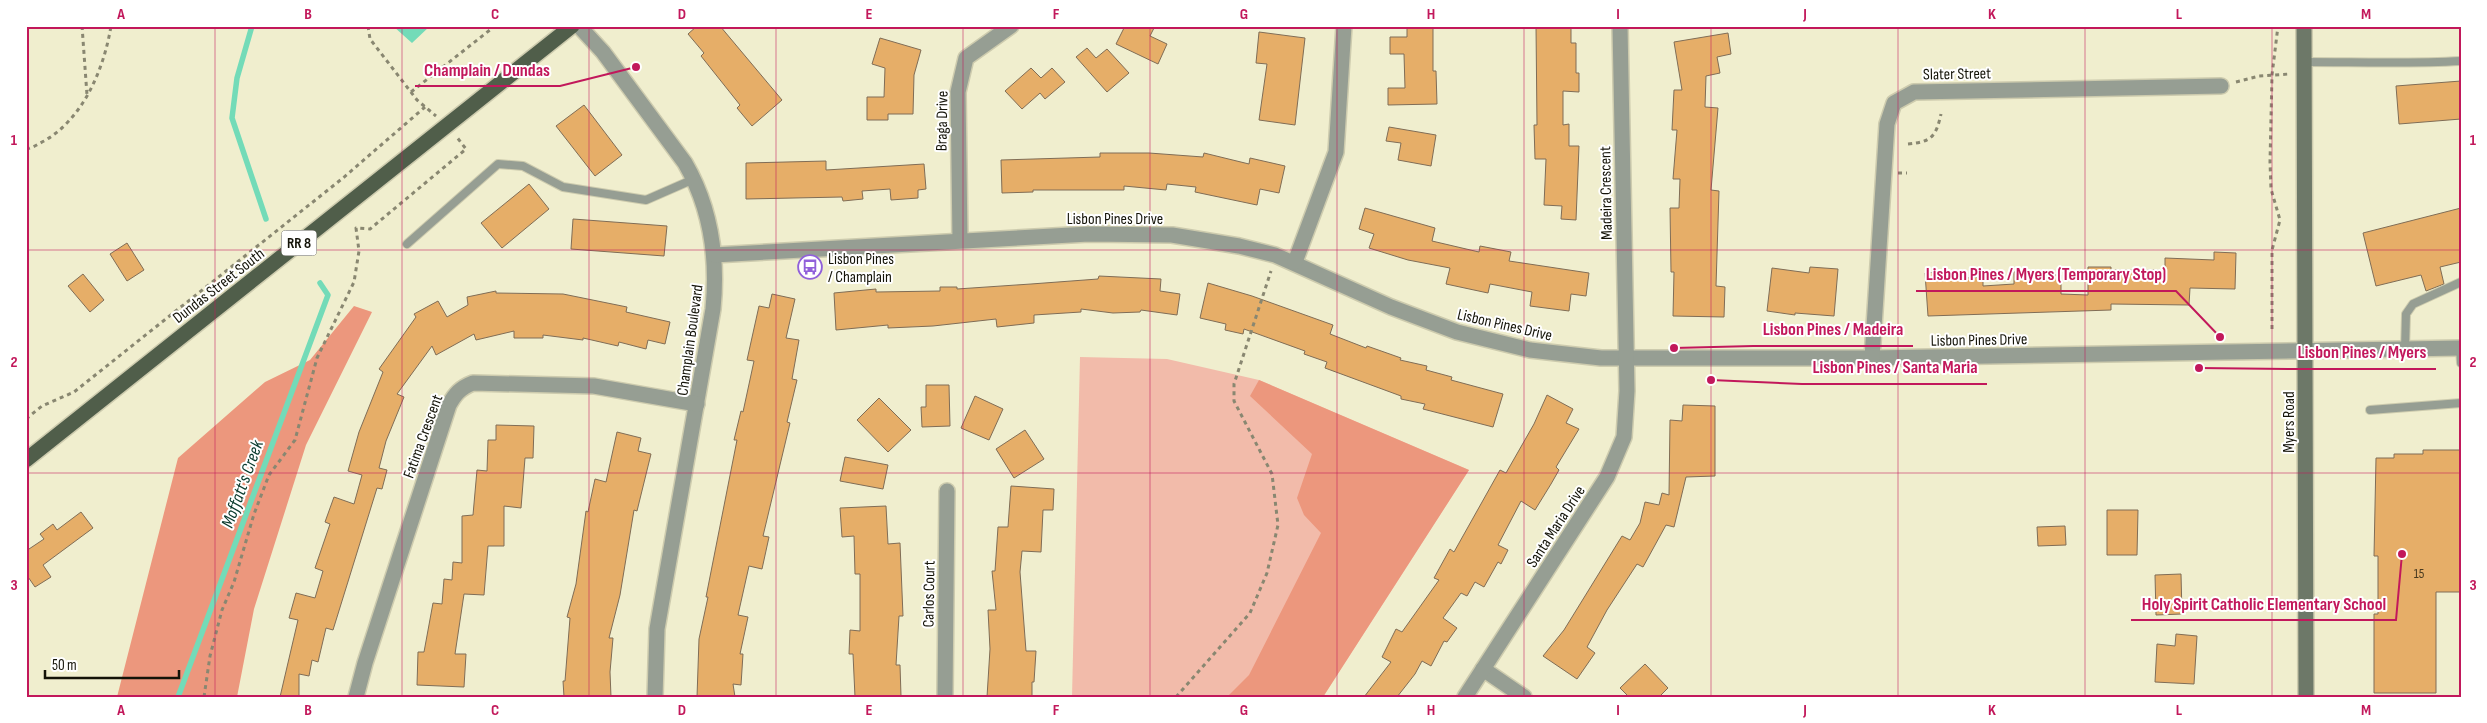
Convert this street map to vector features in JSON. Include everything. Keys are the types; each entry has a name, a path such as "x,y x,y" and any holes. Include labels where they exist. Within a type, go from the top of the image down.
{"main road":[{"name":"Dundas Street South","path":"26,460 572,26"},
{"name":"Myers Road","path":"2304,26 2306,697"}],"street":[{"name":"Champlain Boulevard","path":"579,26 603,52 694,179 707,214 714,255 716,282 713,308 657,628 655,697"},
{"name":"Braga Drive","path":"960,240 958,92 960,83 966,58 1011,26"},
{"path":"1296,262 1336,152 1341,105 1344,26"},
{"name":"Madeira Crescent","path":"1620,26 1624,359"},
{"name":"Slater Street","path":"1872,358 1887,124 1894,103 1914,92 2221,86"},
{"name":"Lisbon Pines Drive","path":"714,255 1089,234 1172,235 1239,246 1296,262 1391,307 1457,332 1530,350 1624,359 1872,358 2406,350 2460,353"},
{"name":"Santa Maria Drive","path":"1465,697 1607,477 1624,437 1627,391 1624,359"},
{"name":"Fatima Crescent","path":"356,697 365,663 449,406 456,394 464,386 473,383 564,383 594,386 697,404"},
{"name":"Carlos Court","path":"944,697 947,491"},
{"path":"1483,669 1524,697"}],"lane":[{"path":"2304,68 2372,61 2397,64 2461,62"},
{"path":"406,244 498,164 523,166 563,186 646,200 694,179"},
{"path":"2406,350 2406,314 2413,304 2461,282"},
{"path":"2370,410 2461,403"}],"path":[{"path":"82,26 87,96"},
{"path":"26,148 60,132 87,96 107,52 111,26"},
{"path":"368,26 370,39 411,92 430,111"},
{"path":"411,92 495,26"},
{"path":"2272,329 2272,250 2280,220 2271,189 2272,74 2278,26"},
{"path":"2221,86 2258,76 2304,68"},
{"path":"26,419 42,406 74,392 343,178 424,107"},
{"path":"1908,144 1921,143 1930,139 1937,131 1941,114"},
{"path":"204,697 210,656 222,610 234,582 254,514 269,475 295,440 317,358 354,282 359,251 356,228 370,229 466,149 461,141"},
{"path":"1176,697 1250,613 1267,574 1278,525 1272,474 1234,401 1234,384 1271,268"}],"shaded area":[{"path":"393,26 430,26 412,43"},
{"path":"354,306 372,312 306,445 254,609 237,697 117,697 178,458 265,382 310,360"},
{"path":"1080,357 1167,359 1259,380 1469,470 1323,697 1072,697"},
{"path":"1259,380 1469,470 1323,697 1227,697 1249,675 1321,533 1304,515 1297,498 1312,454 1250,396"}],"building":[{"path":"697,26 720,26 782,100 752,126 737,108 740,105 701,56 704,53 688,34"},
{"path":"1125,26 1155,26 1150,36 1167,44 1158,64 1116,44"},
{"path":"1407,26 1433,26 1433,71 1436,71 1437,104 1388,105 1388,88 1405,88 1404,54 1390,54 1390,37 1407,37"},
{"path":"1536,26 1571,27 1571,43 1576,43 1576,73 1579,73 1579,92 1563,91 1563,125 1569,124 1569,146 1579,146 1576,220 1561,219 1562,206 1544,205 1546,159 1535,159 1534,125 1537,125"},
{"path":"1259,32 1305,38 1295,125 1259,120 1267,64 1256,63"},
{"path":"1728,33 1731,54 1717,57 1720,73 1706,76 1705,107 1718,108 1711,190 1719,191 1716,286 1725,287 1724,317 1673,316 1674,272 1671,272 1670,208 1679,208 1680,179 1673,179 1677,130 1672,130 1674,90 1682,90 1674,42"},
{"path":"880,38 921,50 914,75 913,114 888,114 888,120 867,120 867,97 884,97 885,68 872,64"},
{"path":"1087,48 1096,58 1107,49 1129,73 1107,92 1076,57"},
{"path":"1031,68 1041,78 1052,68 1065,82 1045,99 1040,93 1022,109 1005,91"},
{"path":"2461,81 2461,119 2399,124 2396,86"},
{"path":"584,105 622,155 595,176 556,126"},
{"path":"1389,127 1436,135 1431,166 1398,160 1401,143 1386,141"},
{"path":"1100,153 1149,153 1203,157 1204,153 1249,164 1250,158 1285,166 1279,193 1260,189 1257,205 1195,192 1196,187 1167,184 1166,190 1124,186 1124,190 1033,190 1033,192 1002,193 1001,160 1100,157"},
{"path":"826,161 826,170 924,164 926,189 918,190 918,198 891,200 890,189 862,191 863,199 843,201 842,197 746,199 746,163"},
{"path":"529,184 549,209 502,248 481,223"},
{"path":"1365,208 1435,228 1432,241 1479,252 1480,246 1511,252 1509,261 1589,273 1586,296 1571,294 1569,311 1530,306 1532,292 1490,284 1488,293 1446,284 1450,268 1408,260 1369,248 1374,234 1359,229"},
{"path":"2461,208 2461,262 2440,267 2444,284 2426,291 2421,275 2376,286 2363,233"},
{"path":"573,219 667,226 664,256 571,249"},
{"path":"127,243 144,270 127,281 110,254"},
{"path":"2214,252 2236,253 2235,289 2190,288 2189,305 2111,304 2111,310 1928,316 1925,273 1949,271 1949,279 1983,277 1983,286 2014,284 2014,272 2032,271 2032,275 2061,275 2061,294 2088,295 2088,267 2111,267 2111,270 2165,270 2165,258 2214,260"},
{"path":"1810,267 1838,269 1834,316 1795,313 1795,315 1767,311 1772,268 1809,273"},
{"path":"83,274 104,300 90,312 68,286"},
{"path":"1099,276 1161,279 1160,291 1180,294 1177,315 1141,310 1140,312 1113,313 1081,309 1081,312 1034,315 1034,323 997,327 996,319 933,326 888,328 888,325 836,330 834,293 876,289 876,292 940,291 940,287 957,287 957,289 1031,284 1098,279"},
{"path":"1208,283 1252,296 1333,325 1330,334 1366,348 1367,346 1401,358 1400,360 1427,366 1426,370 1452,377 1451,380 1503,394 1493,427 1423,409 1425,404 1401,399 1401,396 1325,368 1327,362 1304,354 1305,351 1244,329 1243,334 1225,330 1226,324 1200,318"},
{"path":"496,291 496,293 563,294 627,307 626,312 670,322 665,344 648,340 646,349 619,342 618,346 583,338 583,340 543,335 543,338 514,338 514,331 476,340 474,334 436,355 432,346 397,394 404,397 386,441 379,468 387,470 382,489 377,488 333,630 326,628 318,662 312,660 309,676 299,674 299,697 280,697 298,620 289,618 296,593 315,598 323,571 315,568 330,524 325,522 334,497 354,504 362,475 348,471 359,432 383,372 379,369 416,317 414,314 438,301 447,317 468,305 467,297"},
{"path":"772,294 795,299 786,338 799,340 792,379 797,380 787,422 790,423 763,536 769,537 762,569 749,566 738,615 748,617 740,654 743,654 741,685 733,684 735,697 697,697 699,639 708,597 706,597 737,440 734,440 741,411 743,412 754,361 747,360 759,306 769,308"},
{"path":"926,385 949,385 950,426 922,427 921,407 926,407"},
{"path":"1547,395 1573,409 1566,423 1579,429 1556,467 1559,470 1551,484 1535,510 1521,501 1498,545 1508,550 1501,564 1498,562 1484,587 1475,582 1467,596 1461,593 1443,618 1457,628 1447,642 1444,641 1431,666 1422,661 1415,674 1397,697 1364,697 1391,662 1382,657 1396,629 1402,632 1439,580 1434,578 1450,549 1454,552 1500,470 1506,473 1534,424"},
{"path":"975,396 1003,409 989,440 961,428"},
{"path":"879,398 911,430 888,452 857,420"},
{"path":"1683,405 1715,406 1715,476 1686,477 1674,527 1666,525 1643,567 1637,564 1607,610 1587,647 1595,653 1577,679 1543,656 1564,630 1622,536 1630,540 1640,523 1645,502 1659,505 1662,493 1669,495 1670,420 1682,421"},
{"path":"496,425 534,426 533,458 525,458 521,508 504,506 504,546 488,546 484,595 464,594 455,654 466,654 464,687 417,685 418,652 424,652 433,603 442,604 444,579 452,580 453,562 462,563 462,516 473,515 477,470 487,471 488,440 496,440"},
{"path":"1025,430 1044,459 1014,478 996,449"},
{"path":"617,432 641,438 638,451 651,454 637,511 634,510 620,595 609,638 613,638 610,672 611,697 564,697 563,681 565,681 570,618 567,617 576,584 586,511 588,512 595,479 606,482"},
{"path":"2423,450 2461,450 2461,592 2436,592 2436,693 2374,693 2374,614 2378,614 2378,556 2374,556 2376,458 2394,458 2394,454 2423,454"},
{"path":"845,457 888,465 883,489 840,481"},
{"path":"1011,486 1054,489 1053,510 1043,510 1041,552 1022,551 1020,572 1026,651 1036,651 1034,682 1032,682 1032,697 987,697 990,649 988,610 996,610 992,571 995,571 998,527 1008,527"},
{"path":"886,506 888,544 900,543 903,616 899,616 896,665 900,665 901,696 855,697 853,654 849,654 850,630 860,631 860,574 855,574 854,536 842,537 840,508"},
{"path":"2107,510 2138,510 2137,555 2107,555"},
{"path":"81,512 93,528 43,565 51,577 35,587 26,574 26,551 44,539 40,534 53,524 57,530"},
{"path":"2065,526 2066,545 2038,546 2037,527"},
{"path":"2181,574 2182,614 2156,615 2155,575"},
{"path":"2176,634 2197,636 2194,684 2155,682 2157,644 2175,646"},
{"path":"1645,664 1668,688 1659,697 1629,697 1620,688"}],"waterway":[{"name":"Moffatt's Creek","path":"252,26 237,78 232,118 266,219"},
{"name":"Moffatt's Creek","path":"178,697 328,295 320,283"}],"place":[{"name":"Champlain / Dundas","path":"636,67"},
{"name":"Lisbon Pines / Champlain","path":"810,267"},
{"name":"Lisbon Pines / Myers (Temporary Stop)","path":"2220,337"},
{"name":"Lisbon Pines / Madeira","path":"1674,348"},
{"name":"Lisbon Pines / Myers","path":"2199,368"},
{"name":"Lisbon Pines / Santa Maria","path":"1711,380"},
{"name":"Holy Spirit Catholic Elementary School","path":"2402,554"}]}
